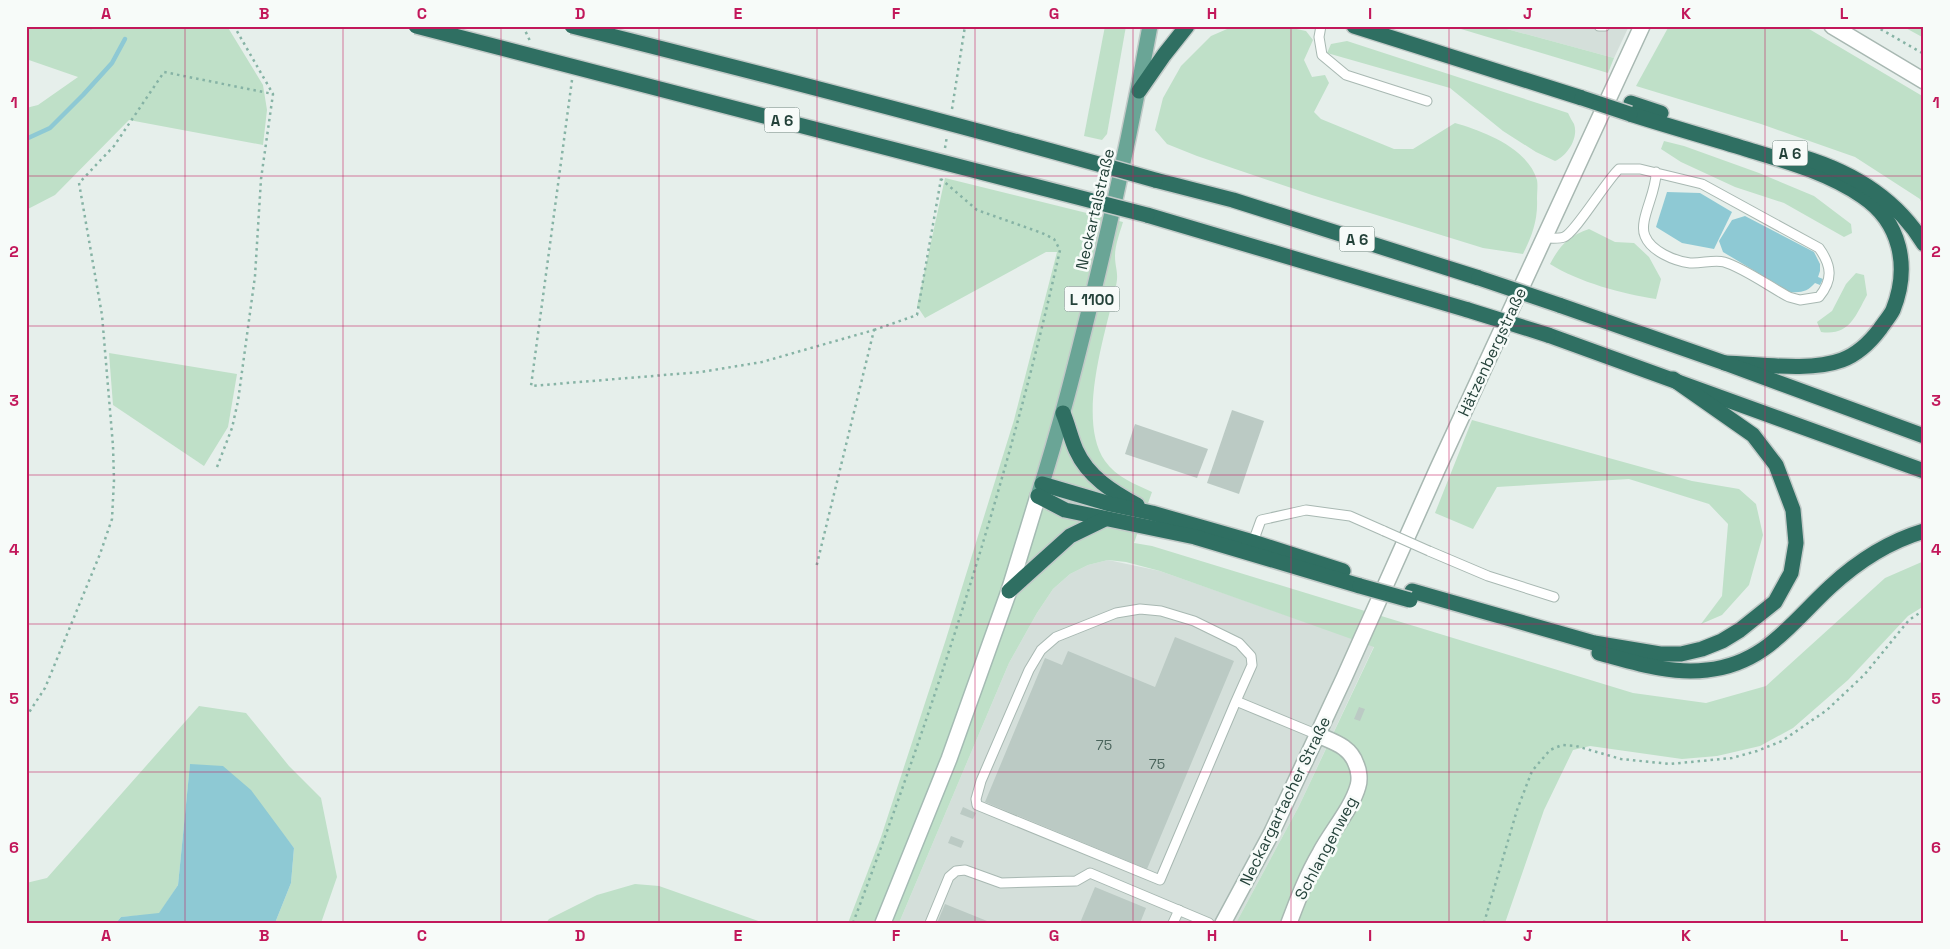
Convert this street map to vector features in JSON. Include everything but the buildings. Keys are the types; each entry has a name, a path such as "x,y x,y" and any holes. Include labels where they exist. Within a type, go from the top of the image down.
{"highway":[{"name":"A 6","path":"416,26 1147,215 1548,335 1924,471"},
{"name":"A 6","path":"572,26 1038,146 1243,203 1559,305 1924,436"},
{"path":"1138,91 1187,26"},
{"path":"1354,26 1584,93"},
{"path":"1387,26 1803,167 1847,186 1876,207 1893,230 1902,260 1899,288 1893,311 1876,334 1860,350 1843,360 1822,364 1794,365 1725,363"},
{"name":"A 6","path":"1630,109 1806,158 1852,176 1883,196 1894,206 1905,217 1924,244"},
{"path":"1040,490 1065,510 1195,537 1594,643 1660,654 1681,654 1702,649 1722,641 1740,630 1775,602 1791,573 1796,542 1793,510 1776,465 1753,435 1673,379"},
{"path":"1063,413 1076,450 1094,476 1116,493 1152,513"},
{"path":"1040,490 1152,513 1253,542 1362,582"},
{"path":"1009,591 1070,536 1105,519"},
{"path":"1411,595 1625,660 1681,670 1707,670 1748,659 1762,651 1788,630 1829,588 1868,556 1893,542 1924,531"}],"main road":[{"name":"Neckartalstraße","path":"1040,490 1063,413 1111,219 1150,26"}],"street":[{"name":"Hätzenbergstraße","path":"1344,678 1642,26"},
{"path":"1832,26 1924,82"},
{"name":"L 1100","path":"883,923 949,759 1009,591 1040,490"},
{"name":"Neckargartacher Straße","path":"1223,923 1272,832 1344,678"},
{"name":"Schlangenweg","path":"1289,923 1301,891 1319,854 1353,799 1359,785 1356,763 1350,753 1343,746 1318,735"}],"lane":[{"path":"1321,26 1319,37 1322,55 1346,75 1427,101"},
{"path":"1599,26 1605,26"},
{"path":"1544,238 1564,237 1573,230 1610,177 1619,169 1640,169 1656,172 1702,184 1819,248 1830,270 1827,287 1819,297 1800,300 1789,297 1722,262 1689,263 1656,250 1644,236 1643,222 1656,182 1656,172"},
{"path":"1253,542 1261,520 1306,510 1350,516 1488,576 1554,597"},
{"path":"1140,609 1161,611 1194,621 1239,643 1251,656 1252,665 1236,701 1160,880 977,805 976,799 981,781 1033,663 1041,650 1056,637 1083,625 1116,613 1140,609"},
{"path":"1236,701 1318,735"},
{"path":"930,923 949,877 956,871 965,870 1001,883 1076,881 1090,873 1209,923"},
{"path":"1173,923 1178,910"}],"path":[{"path":"84,26 100,26"},
{"path":"217,467 232,428 238,401 256,276 261,179 273,94 234,26"},
{"path":"1875,26 1924,54"},
{"path":"26,717 44,688 100,554 112,519 113,446 102,315 79,183 114,146 164,72 273,94"},
{"path":"573,74 531,386 701,372 762,362 874,330 917,315 941,179"},
{"path":"853,923 911,766 980,551 1018,423 1060,250"},
{"path":"816,568 874,330"},
{"path":"1484,923 1509,838 1532,771 1550,750 1562,745 1576,746 1621,759 1670,764 1732,758 1757,751 1782,741 1827,710 1864,674 1909,620 1924,610"}],"shaded area":[{"path":"1496,26 1629,26 1614,58"},
{"path":"1108,560 1160,571 1374,646 1299,806 1236,923 899,923 1009,663 1037,613 1053,589 1070,574 1088,565"}],"green space":[{"path":"26,26 227,26 263,85 267,110 263,145 129,120 55,195 26,210 26,108 38,105 78,77 26,59"},
{"path":"1105,26 1126,26 1107,134 1102,140 1084,136"},
{"path":"1234,26 1282,26 1306,31 1313,40 1304,60 1312,77 1325,75 1329,83 1314,112 1321,119 1394,149 1413,149 1455,123 1491,136 1514,150 1532,169 1537,180 1535,221 1532,234 1523,254 1483,248 1312,195 1167,144 1155,130 1163,98 1181,66 1211,36"},
{"path":"1451,26 1496,26 1614,58 1608,73"},
{"path":"1669,26 1804,26 1924,97 1924,209 1920,199 1855,157 1761,124 1636,86"},
{"path":"1902,26 1924,26 1924,38"},
{"path":"1347,41 1568,113 1575,129 1571,146 1564,155 1555,161 1536,152 1503,131 1450,88 1327,53 1331,44"},
{"path":"1664,141 1684,146 1759,173 1814,196 1851,224 1852,233 1844,237 1784,203 1735,187 1681,162 1661,149"},
{"path":"945,178 1123,222 1115,252 1116,286 1096,375 1093,422 1097,443 1109,467 1126,479 1152,492 1134,543 1152,546 1633,693 1706,703 1766,686 1885,578 1924,561 1924,606 1908,616 1848,680 1793,728 1760,746 1717,756 1682,759 1590,746 1573,750 1544,810 1505,923 1236,923 1299,806 1374,647 1160,571 1126,562 1108,560 1088,565 1070,574 1053,589 1009,663 899,923 848,923 881,837 946,639 1014,420 1057,252 1046,252 925,318 917,306"},
{"path":"1589,229 1615,242 1634,243 1649,257 1661,279 1656,299 1629,294 1587,282 1550,264 1566,242"},
{"path":"1856,273 1864,275 1867,295 1859,311 1845,328 1838,331 1821,332 1817,322 1832,311 1846,284"},
{"path":"109,353 237,374 228,427 204,466 113,405"},
{"path":"1472,420 1692,481 1739,489 1756,504 1763,535 1749,585 1722,615 1701,624 1722,596 1728,524 1709,504 1629,479 1497,487 1473,529 1435,513"},
{"path":"199,706 246,713 289,766 321,798 337,877 321,923 275,923 291,883 294,848 272,820 190,765 178,885 159,914 121,917 116,923 26,923 26,883 47,878"},
{"path":"635,884 659,886 764,923 546,923 549,919 597,895"}],"water":[{"path":"1667,192 1700,193 1732,212 1714,249 1682,243 1656,227"},
{"path":"1745,216 1814,252 1820,264 1818,277 1823,279 1820,285 1815,283 1804,291 1790,292 1723,252 1719,241 1732,220"},
{"path":"190,764 223,766 251,790 294,848 291,883 275,923 116,923 121,917 159,913 178,885"}],"waterway":[{"path":"26,139 50,128 83,95 112,63 125,39"}]}
